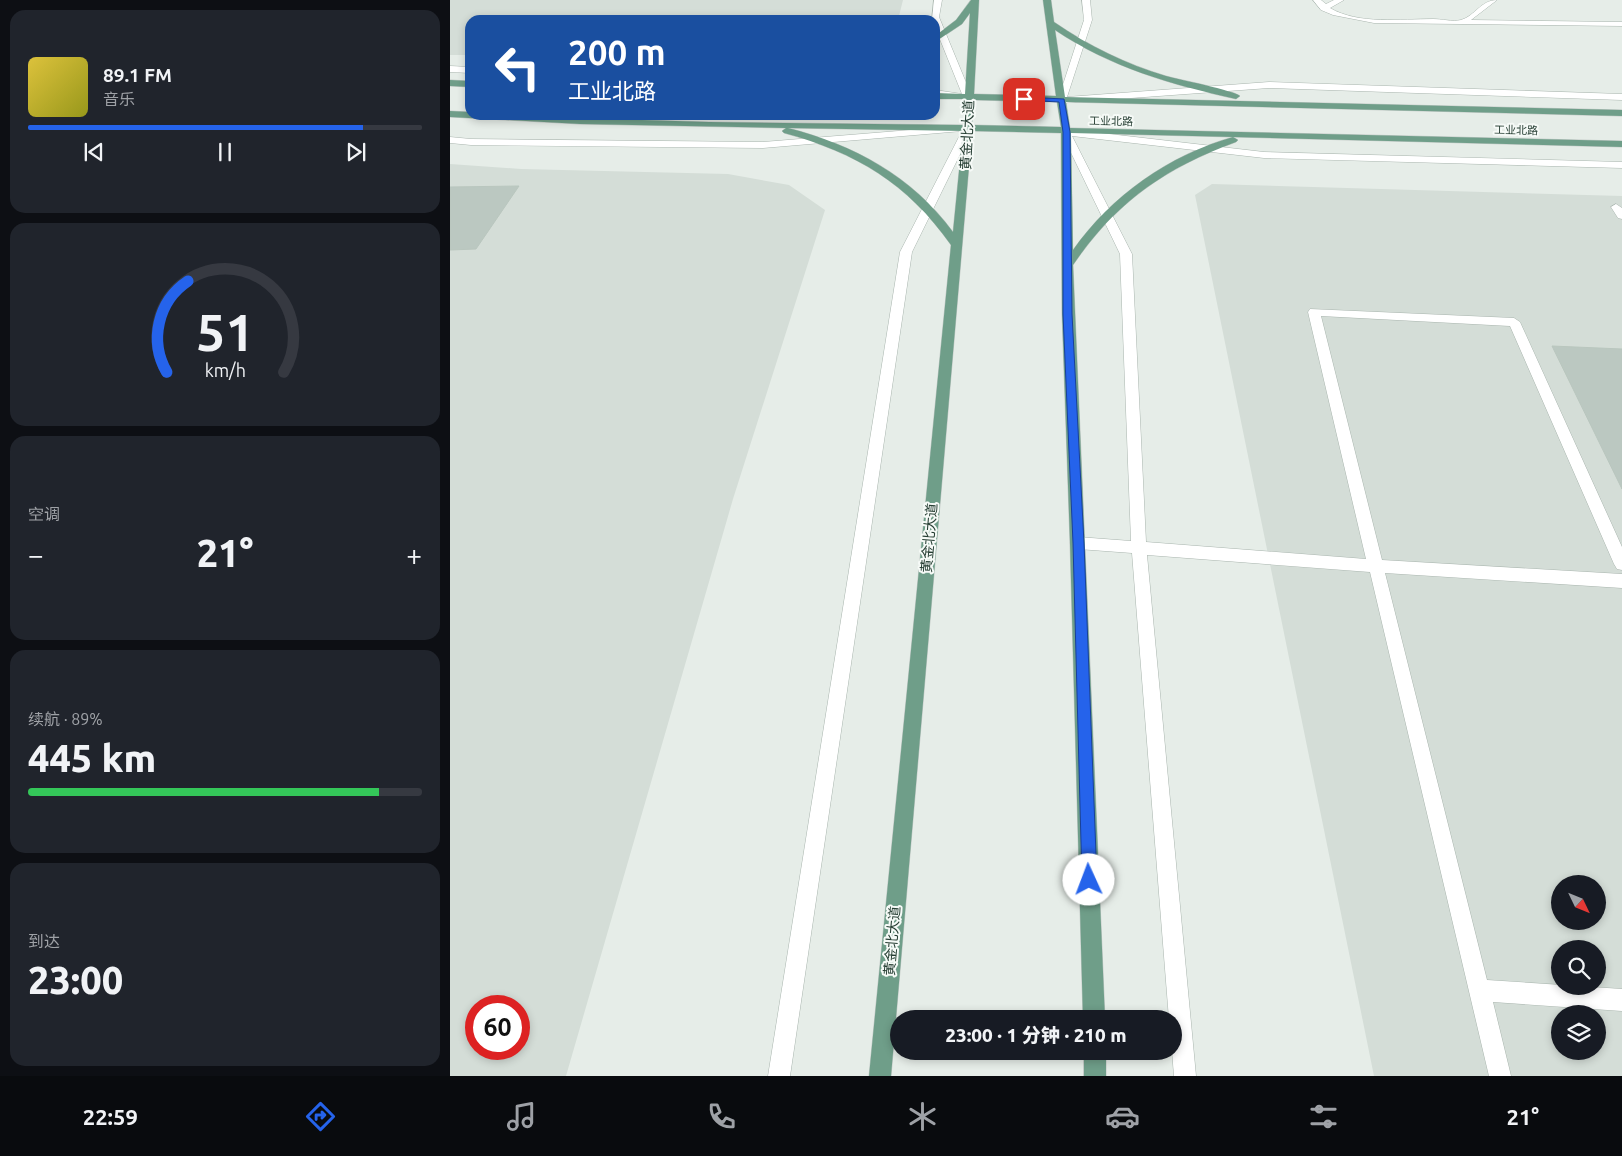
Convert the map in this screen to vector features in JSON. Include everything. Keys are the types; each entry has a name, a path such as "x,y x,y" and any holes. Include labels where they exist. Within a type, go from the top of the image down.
{"main road":[{"path":"1047,0 1066,132 1068,314 1078,543 1094,1010"},
{"path":"940,36 959,22 975,1"},
{"name":"黄金北大道","path":"880,1076 968,128 968,97 975,1"},
{"path":"1050,23 1080,43 1128,66 1206,90 1281,104"},
{"path":"450,83 465,84"},
{"name":"工业北路","path":"940,95 1062,100 1622,113"},
{"name":"工业北路","path":"450,114 465,115"},
{"name":"工业北路","path":"570,120 763,126 968,128 1066,132 1622,144"},
{"path":"763,126 819,141 852,153 877,167 901,182 928,207 941,221 956,244"},
{"path":"1067,266 1084,240 1107,214 1125,197 1149,179 1209,148 1244,136"},
{"path":"1095,1060 1095,1076"}],"street":[{"path":"936,15 938,0"},
{"path":"1086,0 1088,20 1062,100 1269,86 1622,97"},
{"path":"1317,0 1324,8 1339,16 1374,21 1622,24"},
{"path":"1324,8 1340,0"},
{"path":"1464,21 1493,0"},
{"path":"940,39 968,97"},
{"path":"450,70 465,70"},
{"path":"450,140 471,142 763,145 968,128"},
{"path":"779,1076 906,252 968,128"},
{"path":"1066,132 1264,155 1622,165"},
{"path":"1066,132 1126,254 1140,548 1185,1076"},
{"path":"1622,208 1616,207 1622,216"},
{"path":"1500,1076 1314,312 1514,322 1622,564"},
{"path":"1078,543 1376,566 1622,581"},
{"path":"1479,990 1622,1000"}],"shaded area":[{"path":"450,0 903,0 899,15 465,15 465,55 450,55"},
{"path":"450,164 521,169 728,174 789,185 825,210 733,499 566,1076 450,1076"},
{"path":"1212,184 1622,196 1622,1076 1374,1076 1195,195"}],"building":[{"path":"519,186 476,249 450,250 450,187"},
{"path":"1552,346 1622,349 1622,489"}],"route":[{"path":"1024,99 1062,100 1066,132 1068,314 1078,543 1089,880"}]}
